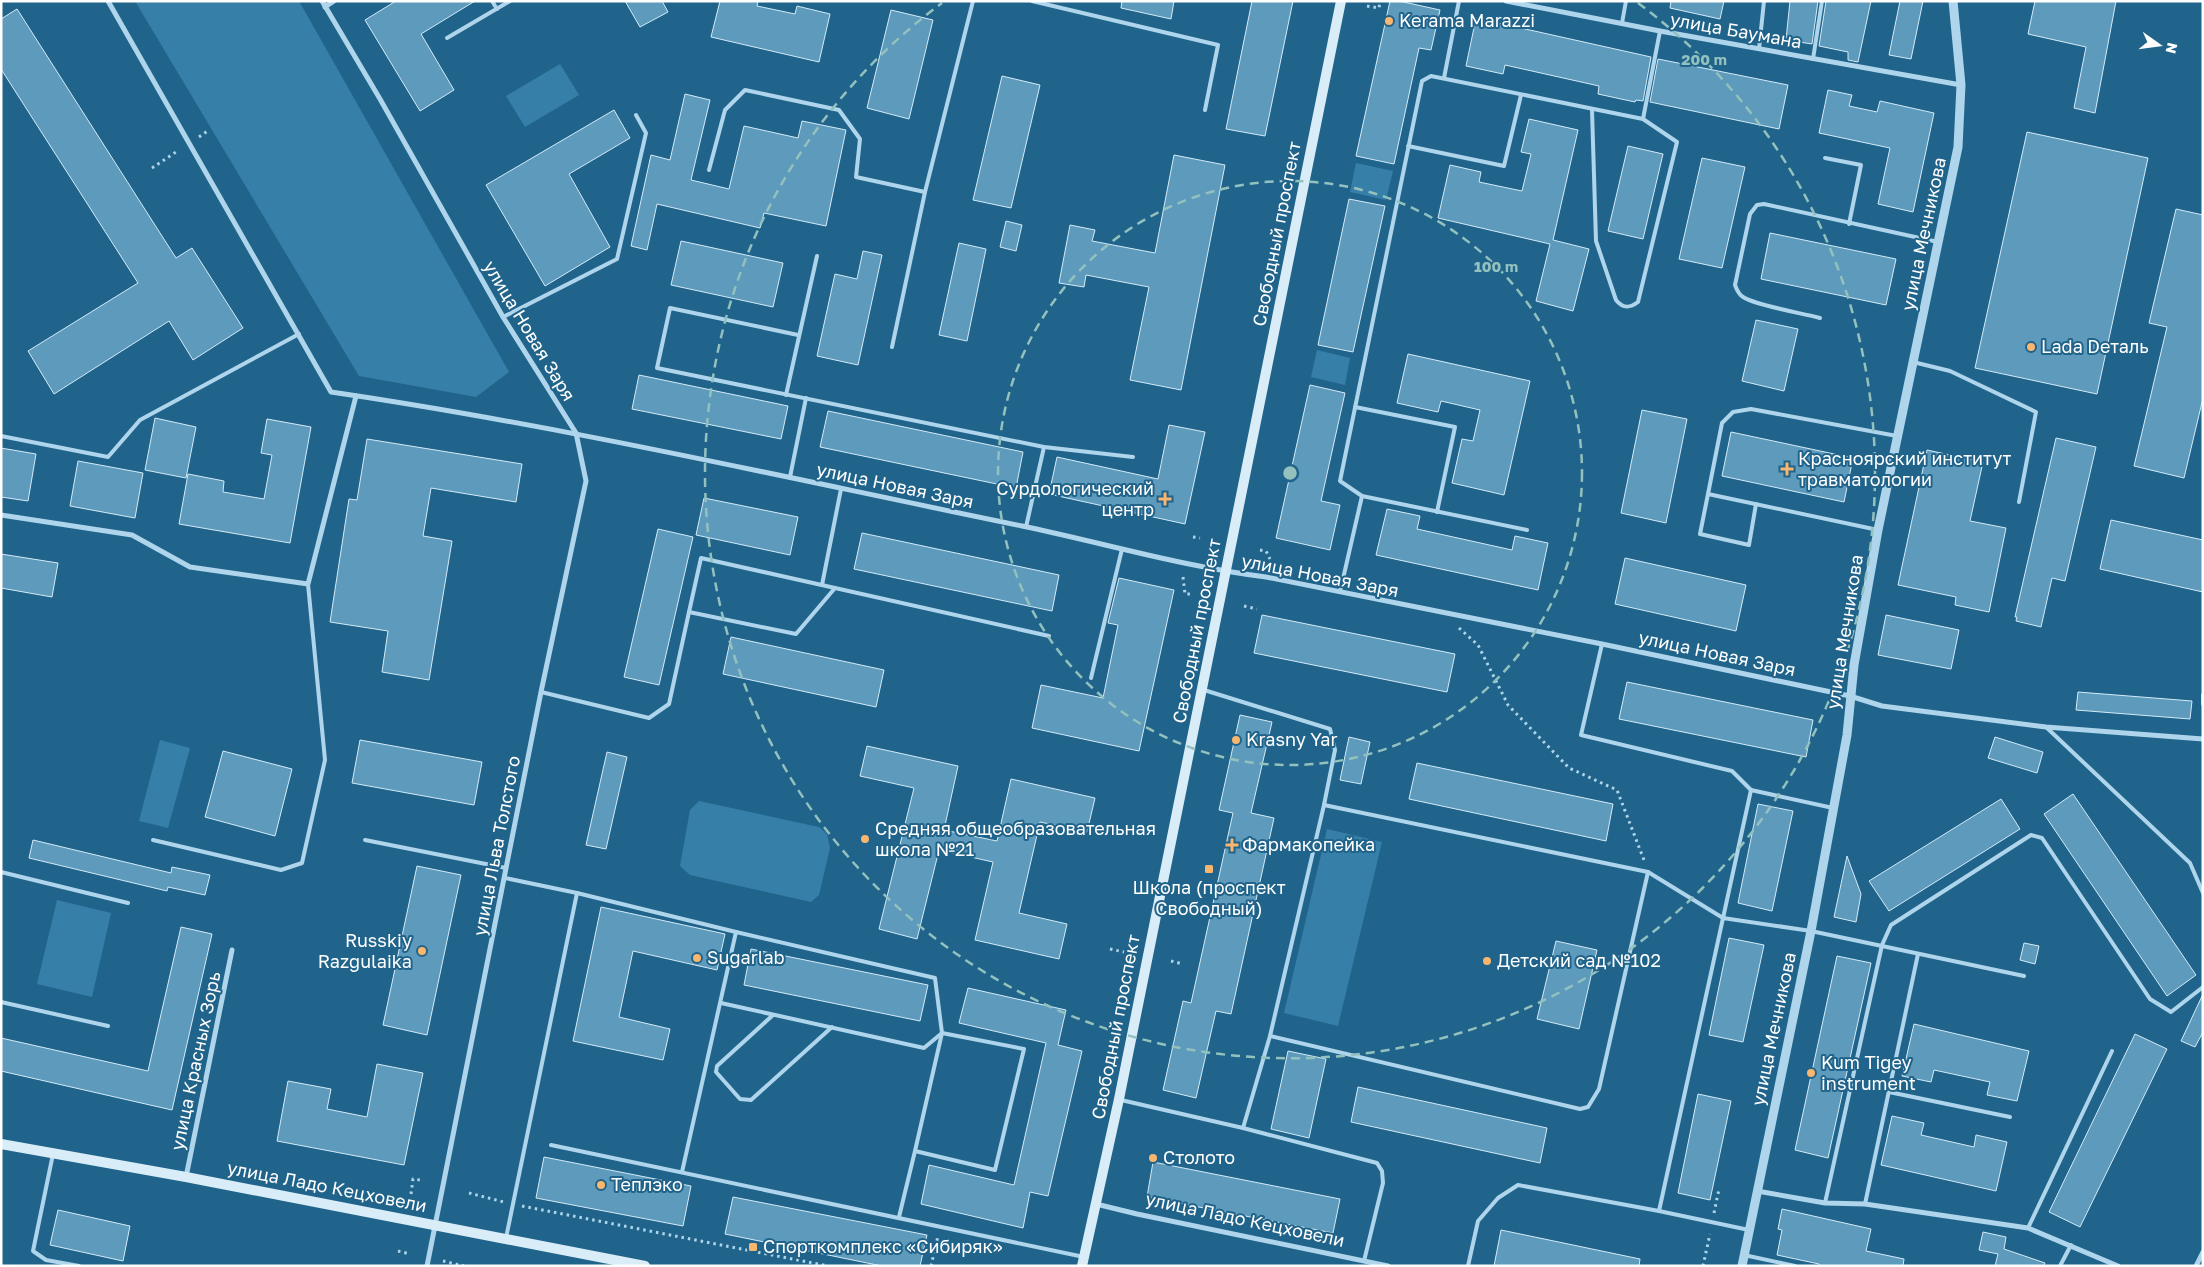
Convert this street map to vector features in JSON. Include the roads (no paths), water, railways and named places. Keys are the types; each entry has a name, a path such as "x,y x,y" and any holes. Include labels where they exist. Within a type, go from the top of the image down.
{"main road":[{"name":"Свободный проспект","path":"1083,1261 1119,1099 1341,1"},
{"name":"улица Ладо Кецховели","path":"1,1144 186,1177 645,1266"}],"street":[{"path":"108,1 331,392 576,433"},
{"path":"323,4 334,1"},
{"name":"улица Баумана","path":"1506,1 1660,32 1961,85"},
{"name":"улица Мечникова","path":"1742,1266 1811,931 1846,735 1850,696 1878,530 1940,242 1958,147 1961,85 1953,1"},
{"name":"улица Новая Заря","path":"323,4 380,99 503,317 576,433 1026,527 1225,572 1340,592 1443,614 1602,644 1850,696 1882,706 2046,727 2203,739"},
{"path":"1,515 132,535 190,567 308,584 356,396"},
{"name":"улица Льва Толстого","path":"427,1266 541,692 586,481 576,433"},
{"name":"улица Красных Зорь","path":"186,1177 232,950"},
{"path":"1757,1190 1825,1204 1865,1204 2028,1228 2118,1266"},
{"name":"улица Ладо Кецховели","path":"1096,1203 1137,1214 1388,1266"},
{"path":"2196,1266 2203,1252"}],"lane":[{"path":"492,1 497,9"},
{"path":"447,38 510,1"},
{"path":"892,347 925,192 973,1"},
{"path":"1032,1 1218,45 1205,110"},
{"path":"1444,78 1460,1"},
{"path":"1622,23 1626,1"},
{"path":"1759,48 1764,1"},
{"path":"1813,59 1822,1"},
{"path":"1643,119 1660,32"},
{"path":"1527,530 1362,496 1340,481 1422,80 1431,76 1444,78 1643,119 1677,142 1638,302 1631,307 1624,307 1616,300 1596,241 1592,110"},
{"path":"709,170 725,110 745,90 839,110 860,139 856,177 925,192"},
{"path":"1408,146 1504,166 1520,95"},
{"path":"503,317 617,259 646,133 636,115"},
{"path":"1824,158 1861,165 1848,224"},
{"path":"1820,318 1755,302 1744,298 1737,292 1735,284 1750,214 1756,205 1764,204 1848,224 1940,242"},
{"path":"786,395 817,256"},
{"path":"798,335 670,308 657,368 1044,447 1133,457"},
{"path":"1,436 108,457 140,420 299,334"},
{"path":"1913,362 1950,371 2036,412 2019,502"},
{"path":"790,477 806,398"},
{"path":"1355,407 1455,427 1438,512"},
{"path":"1756,504 1749,545 1700,534 1722,423 1733,412 1751,410 1898,436"},
{"path":"1026,527 1044,447"},
{"path":"822,585 841,489"},
{"path":"1708,494 1878,530"},
{"path":"1340,592 1362,496"},
{"path":"1091,678 1122,549"},
{"path":"541,692 649,718 669,704 701,558 1049,636"},
{"path":"153,840 281,870 302,863 325,760 308,584"},
{"path":"689,612 796,634 835,588"},
{"path":"1602,644 1581,735 1732,770 1750,790 1833,808"},
{"path":"1202,689 1330,730 1335,750 1270,1036 1242,1128"},
{"path":"2203,695 2203,704"},
{"path":"2046,727 2190,863 2203,893"},
{"path":"1659,1211 1750,790"},
{"path":"1324,804 1648,872 1723,918 1811,931 2024,976"},
{"path":"1825,1204 1882,945 1891,925 2031,835 2042,838 2150,1000 2171,1012 2203,987"},
{"path":"365,840 506,868"},
{"path":"1,872 128,903"},
{"path":"1270,1036 1580,1108 1588,1106 1599,1088 1648,872"},
{"path":"504,878 577,892 736,932 935,978 942,1033 899,1217"},
{"path":"506,1240 577,892"},
{"path":"682,1172 736,932"},
{"path":"1865,1204 1918,954"},
{"path":"1,1002 108,1026"},
{"path":"721,1003 924,1048 942,1033"},
{"path":"773,1014 717,1066 716,1072 740,1099 751,1100 832,1027"},
{"path":"915,1151 995,1170 1024,1049 942,1033"},
{"path":"2028,1228 2112,1051"},
{"path":"1889,1092 2010,1117"},
{"path":"1119,1099 1377,1163 1382,1171 1384,1183 1364,1261"},
{"path":"551,1145 899,1217 1083,1261"},
{"path":"53,1154 33,1251 46,1260 79,1266"},
{"path":"1468,1266 1478,1221 1498,1198 1518,1185 1749,1230"},
{"path":"2060,1266 2071,1245"},
{"path":"1744,1255 1792,1265"}],"place":[{"name":"Kerama Marazzi","path":"1389,21"},
{"name":"Lada Dеталь","path":"2031,347"},
{"name":"Красноярский институт травматологии","path":"1787,469"},
{"name":"Сурдологический центр","path":"1165,499"},
{"name":"Krasny Yar","path":"1236,740"},
{"name":"Средняя общеобразовательная школа №21","path":"865,839"},
{"name":"Фармакопейка","path":"1232,845"},
{"name":"Школа (проспект Свободный)","path":"1209,869"},
{"name":"Russkiy Razgulaika","path":"422,951"},
{"name":"Sugarlab","path":"697,958"},
{"name":"Детский сад №102","path":"1487,961"},
{"name":"Kum Tigey instrument","path":"1811,1073"},
{"name":"Столото","path":"1153,1158"},
{"name":"Теплэко","path":"601,1185"},
{"name":"Спорткомплекс «Сибиряк»","path":"753,1247"}]}
